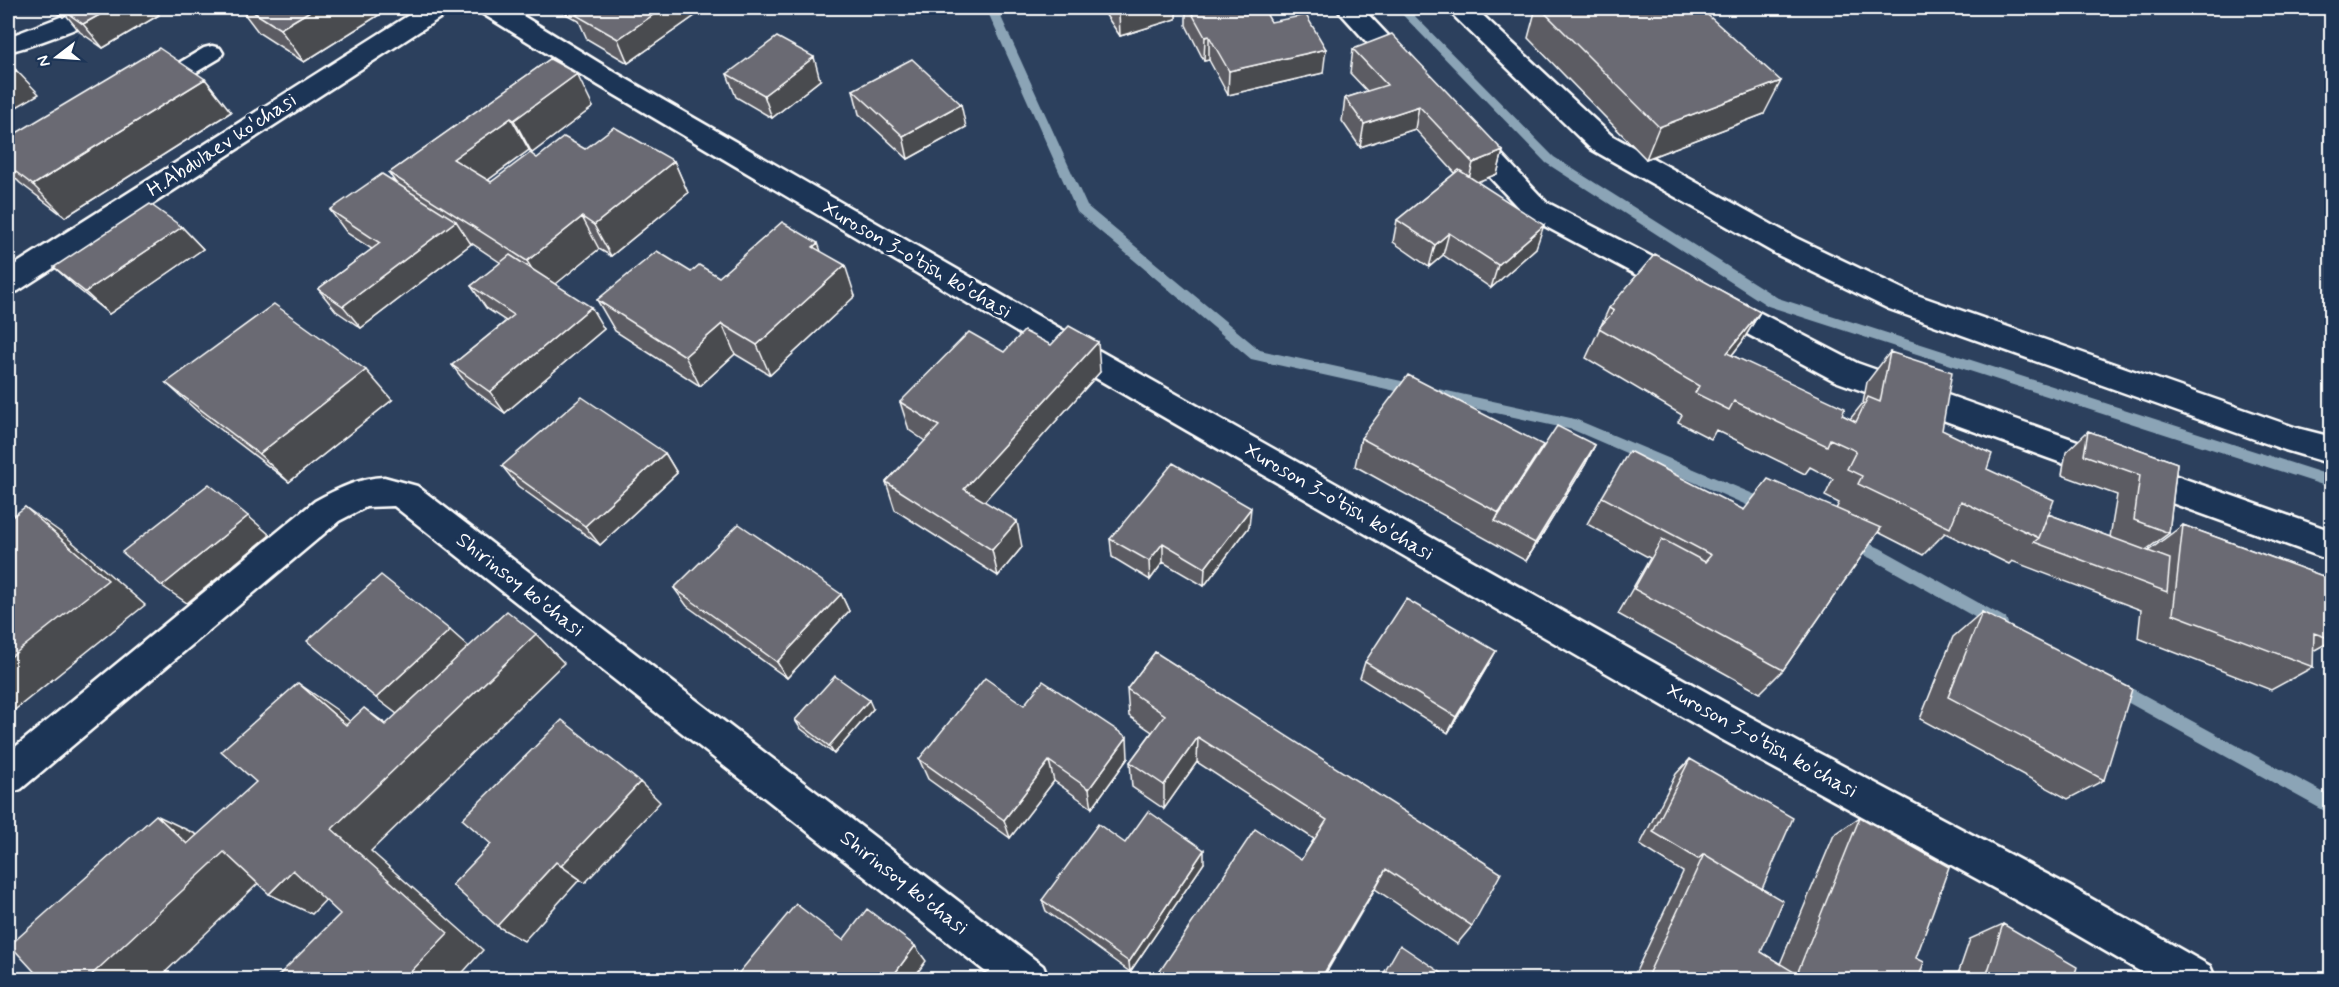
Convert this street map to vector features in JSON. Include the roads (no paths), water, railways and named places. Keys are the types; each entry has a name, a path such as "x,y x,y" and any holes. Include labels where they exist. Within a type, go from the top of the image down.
{"street":[{"name":"H.Abdulaev ko'chasi","path":"8,283 437,8"},
{"name":"Xuroson 3-o'tish ko'chasi","path":"492,8 607,79 1141,390 1734,728 2124,938 2196,980"},
{"path":"1348,8 1536,209 1846,372 2331,546"},
{"path":"1461,8 1601,142 1786,246 1900,301 2285,437 2331,451"},
{"name":"Shirinsoy ko'chasi","path":"8,776 327,511 370,490 390,490 405,496 1029,980"}],"lane":[{"path":"8,45 83,17 100,8"},
{"path":"140,96 212,52"}],"waterway":[{"path":"991,8 1082,209 1256,355 1575,425 1770,508"},
{"path":"1401,8 1550,160 1773,302 2332,482"},
{"path":"1847,541 1875,553 2000,623"},
{"path":"2113,686 2332,807"}]}
